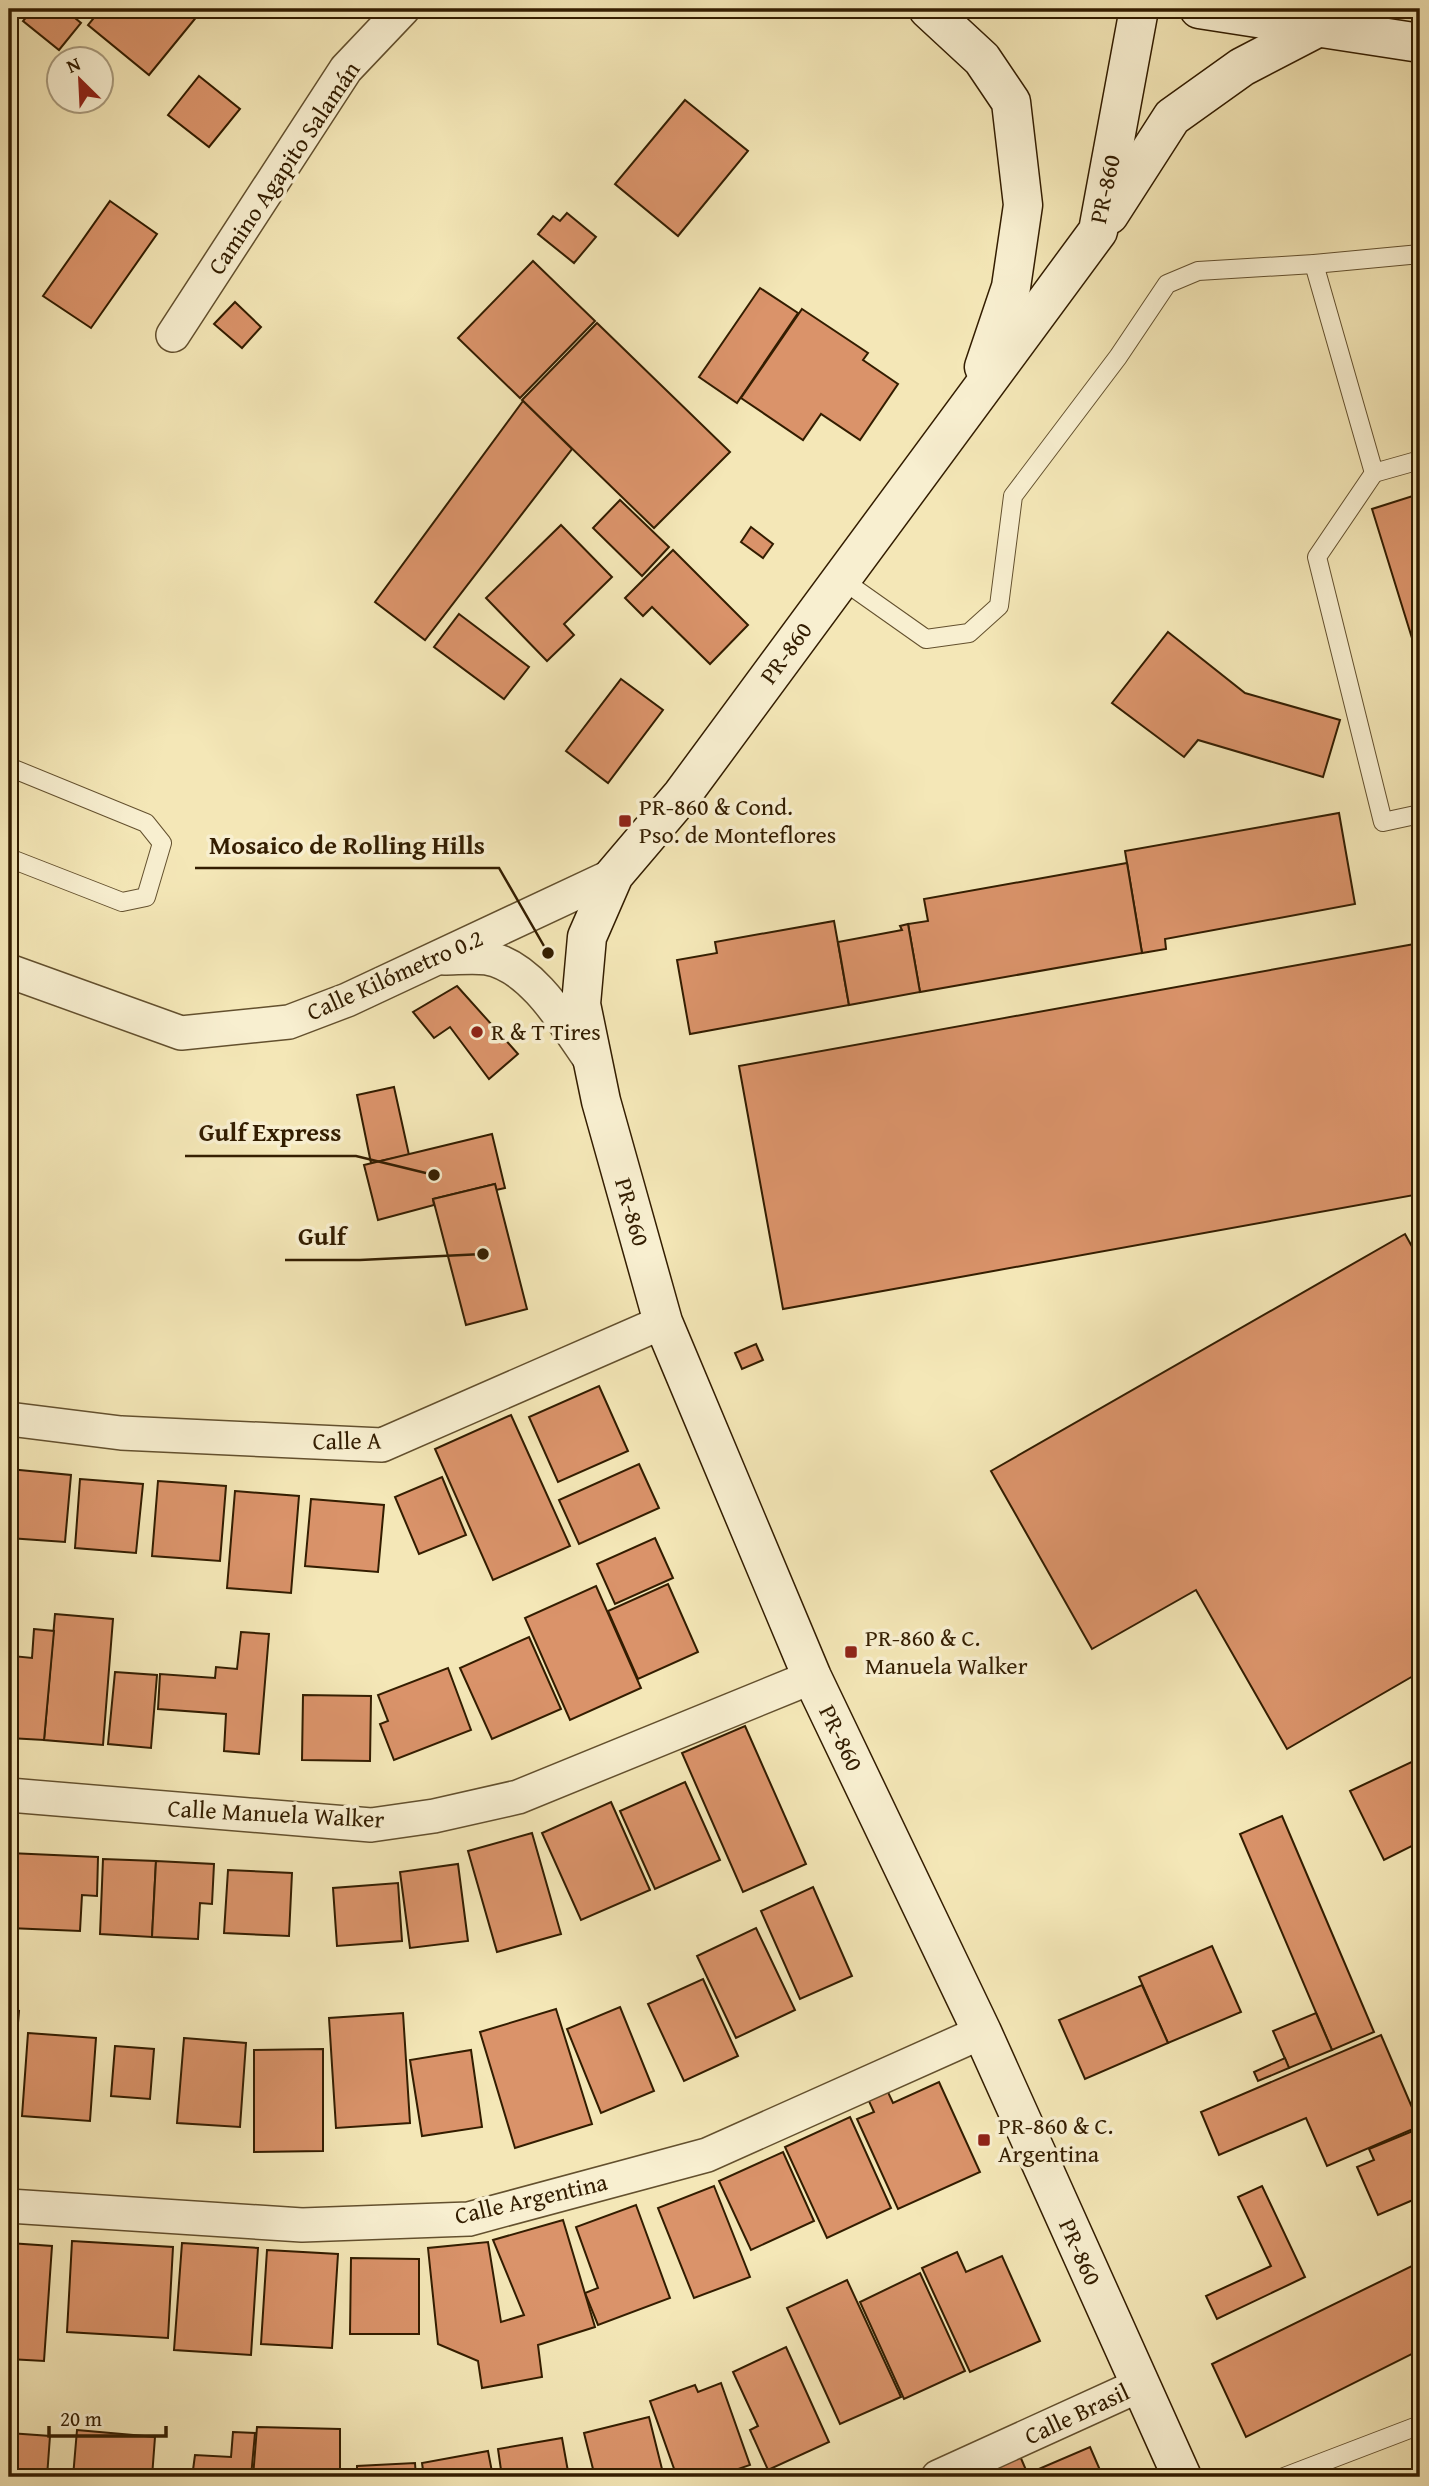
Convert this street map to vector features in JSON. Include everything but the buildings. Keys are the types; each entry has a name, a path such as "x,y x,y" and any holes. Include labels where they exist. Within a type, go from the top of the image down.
{"street":[{"name":"Camino Agapito Salamán","path":"173,335 346,69 403,9"},
{"path":"928,9 982,59 1011,102 1023,205 1011,287 972,401"},
{"name":"PR-860","path":"1139,9 1098,231 682,795 614,875 586,937 580,1004 601,1101 663,1322 812,1677 982,2032 1182,2477"},
{"path":"1199,9 1420,43"},
{"path":"1098,231 1172,117 1242,67 1319,27"},
{"name":"Calle Kilómetro 0.2","path":"9,971 181,1033 289,1021 347,1000 614,875"},
{"path":"434,958 488,958 523,974 548,1000 593,1064"},
{"name":"Calle A","path":"9,1419 121,1433 382,1445 663,1322"},
{"name":"Calle Manuela Walker","path":"9,1795 371,1825 434,1816 518,1797 812,1677"},
{"name":"Calle Argentina","path":"9,2206 302,2225 468,2218 707,2155 982,2032"},
{"name":"Calle Brasil","path":"938,2477 1140,2385"}],"lane":[{"path":"841,579 926,639 969,633 999,606 1013,496 1118,357 1167,284 1198,271 1420,254"},
{"path":"1314,264 1374,473"},
{"path":"1420,460 1374,473 1317,557 1383,822 1420,814"},
{"path":"9,767 146,823 162,843 146,897 122,902 9,858"},
{"path":"1284,2477 1420,2425"}],"place":[{"name":"PR-860 & Cond. Pso. de Monteflores","path":"625,821"},
{"name":"Mosaico de Rolling Hills","path":"548,953"},
{"name":"R & T Tires","path":"477,1032"},
{"name":"Gulf Express","path":"434,1175"},
{"name":"Gulf","path":"483,1254"},
{"name":"PR-860 & C. Manuela Walker","path":"851,1652"},
{"name":"PR-860 & C. Argentina","path":"984,2140"}]}
